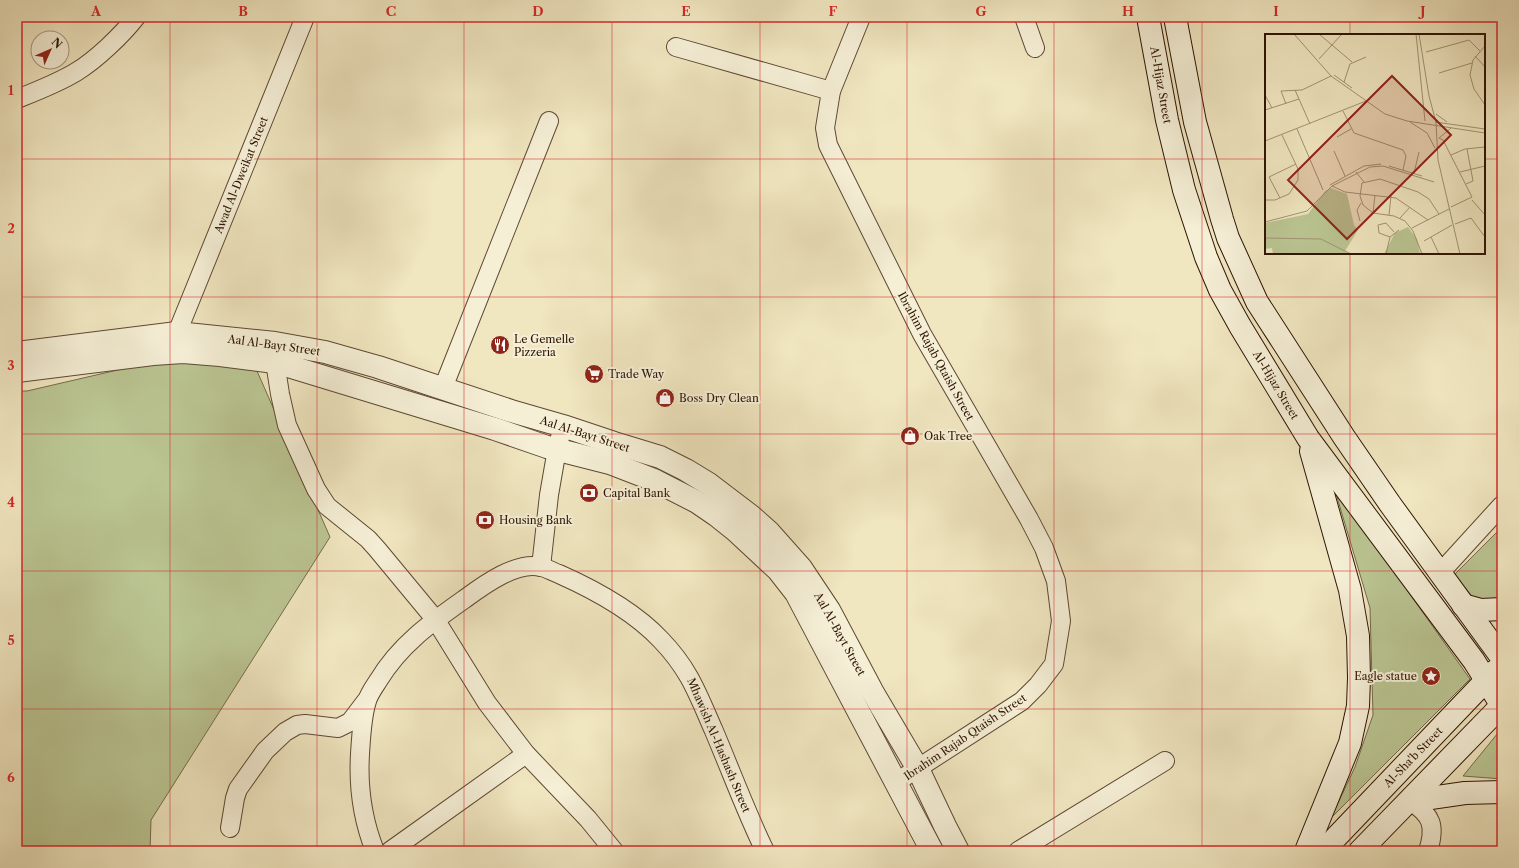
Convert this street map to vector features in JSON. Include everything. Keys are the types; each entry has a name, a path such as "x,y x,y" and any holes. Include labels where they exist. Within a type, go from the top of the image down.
{"main road":[{"name":"Al-Hijaz Street","path":"1148,17 1167,120 1184,190 1206,257 1220,290 1240,326 1308,438 1474,661 1502,706"},
{"path":"1175,17 1195,122 1222,219 1228,238 1257,302 1344,437 1502,658"},
{"name":"Aal Al-Bayt Street","path":"17,353 177,333 275,353 495,429 557,449 618,466 654,480 697,502 736,531 778,570 796,593 932,851"},
{"name":"Aal Al-Bayt Street","path":"17,371 153,354 183,352 220,355 325,352 660,457 709,484 746,512 769,532 801,568 829,610 872,691 918,769 958,851"},
{"path":"1306,851 1350,743 1358,706 1359,678 1358,636 1350,590 1308,438"},
{"path":"1463,605 1481,610 1502,609"},
{"name":"Al-Sha'b Street","path":"1323,851 1486,681 1502,662"},
{"path":"1360,851 1502,706"},
{"path":"1410,801 1465,793 1502,792"}],"street":[{"path":"17,99 75,73 90,63 136,17"},
{"name":"Awad Al-Dweikat Street","path":"177,333 305,17"},
{"name":"Ibrahim Rajab Qtaish Street","path":"861,17 830,91 825,128 828,145 922,334 1025,512 1044,548 1056,581 1061,621 1054,664 1038,685 1022,701 895,783"},
{"path":"1024,17 1036,48"},
{"path":"676,47 830,91"},
{"path":"443,388 549,121"},
{"path":"275,353 280,394 287,424 316,489 327,506 377,549 436,620 487,703 526,754 588,819 614,851"},
{"path":"541,567 549,495 557,449 563,426"},
{"path":"1440,573 1502,505"},
{"name":"Mhawish Al-Hashash Street","path":"375,851 368,832 364,813 360,767 362,734 367,701 376,684 404,646 421,630 492,581 516,568 541,567 578,582 638,619 660,638 677,656 685,667 704,705 765,851"},
{"path":"230,828 238,789 265,751 285,732 297,725 306,724 338,728 350,722 367,701"},
{"path":"390,851 526,754"},
{"path":"1018,851 1165,761"},
{"path":"1410,801 1422,809 1428,816 1432,836 1428,851"}],"green space":[{"path":"191,353 257,371 330,537 151,820 150,851 17,851 17,391 27,391"},
{"path":"1334,487 1470,679 1331,818 1355,767 1373,715 1370,608"},
{"path":"1502,527 1502,597 1489,601 1474,599 1455,574"},
{"path":"1502,728 1502,779 1463,776"}],"place":[{"name":"Le Gemelle Pizzeria","path":"500,345"},
{"name":"Trade Way","path":"594,374"},
{"name":"Boss Dry Clean","path":"665,398"},
{"name":"Oak Tree","path":"910,436"},
{"name":"Capital Bank","path":"589,493"},
{"name":"Housing Bank","path":"485,520"},
{"name":"Eagle statue","path":"1431,676"}]}
